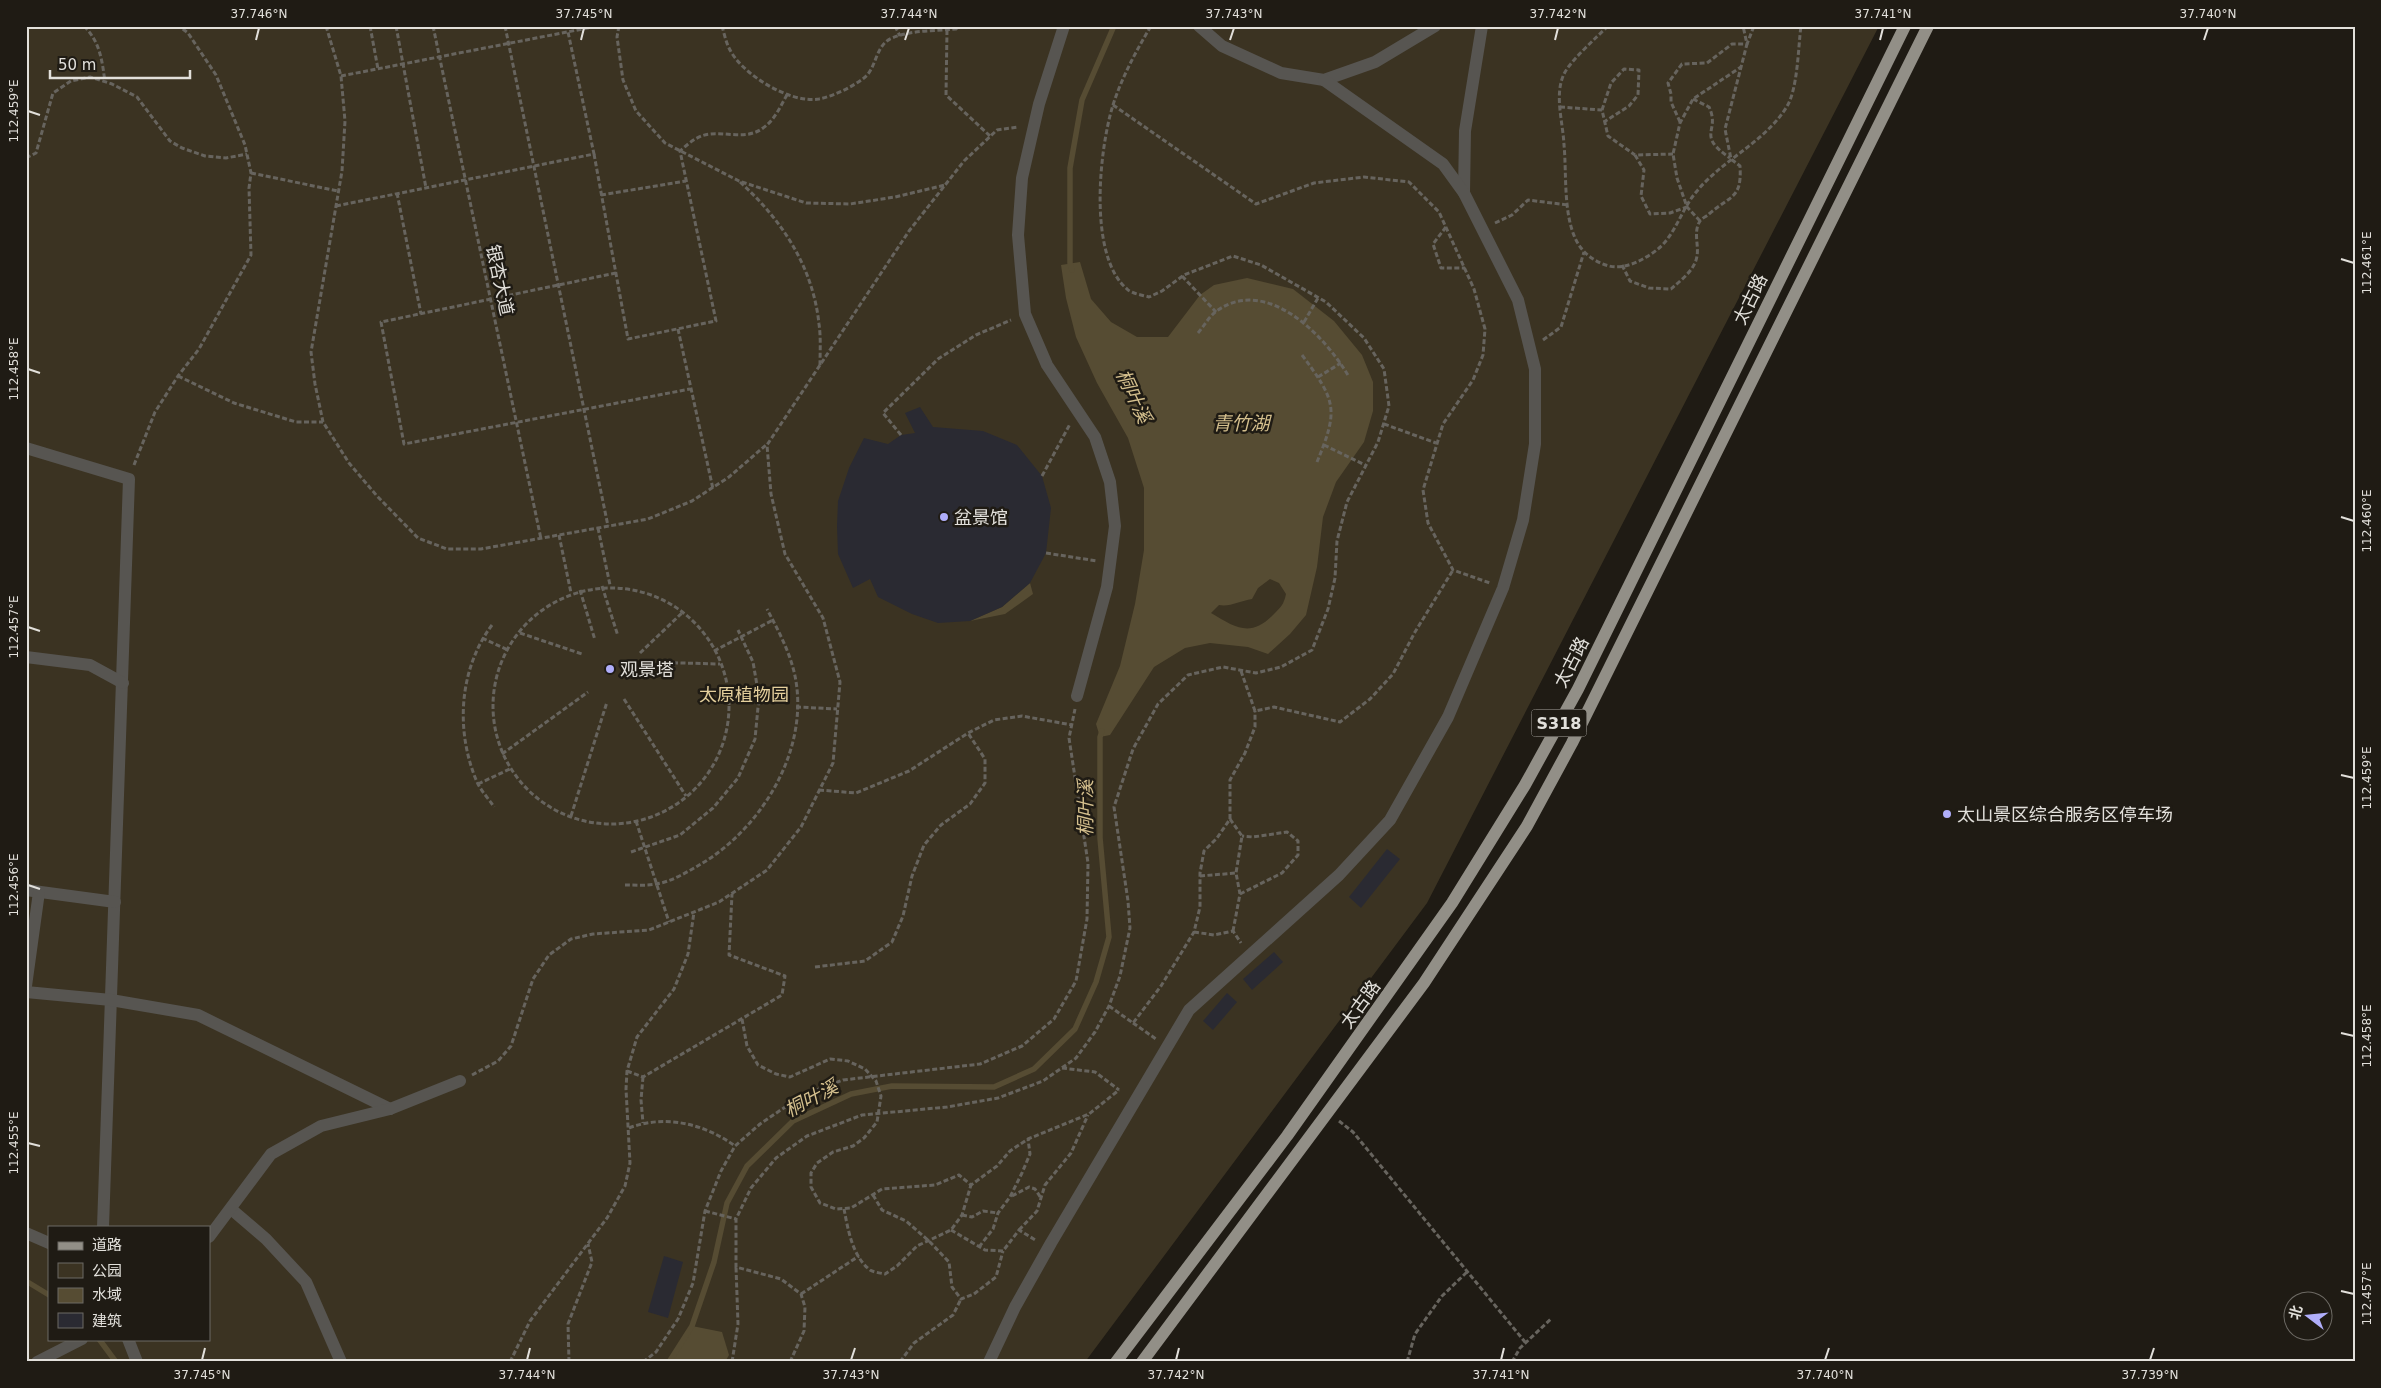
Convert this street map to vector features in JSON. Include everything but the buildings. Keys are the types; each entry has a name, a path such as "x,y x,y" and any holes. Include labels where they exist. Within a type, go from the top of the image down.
{"main road":[{"name":"太古路","path":"1116,1362 1288,1136 1398,982 1452,903 1525,786 1578,689 1905,26"},
{"name":"太古路","path":"1142,1362 1424,983 1527,826 1572,743 1928,26"}],"lane":[{"path":"1064,26 1034,125 1022,178 1018,234 1025,314 1047,365 1095,437 1110,482 1115,526 1107,586 1077,696"},
{"path":"989,1362 1015,1307 1048,1248 1189,1010 1339,875 1390,820 1448,717 1503,588 1522,520 1535,444 1535,369 1518,300 1464,193 1442,164 1324,80 1281,73 1222,46 1199,26"},
{"path":"1324,80 1375,62 1435,26"},
{"path":"1464,193 1465,131 1482,26"},
{"path":"26,448 129,479 102,1226"},
{"path":"26,657 90,665 123,683"},
{"path":"26,986 32,891 115,902"},
{"path":"26,992 111,1000 198,1014 390,1109"},
{"path":"210,1236 271,1154 321,1126 390,1109 460,1081"},
{"path":"231,1209 266,1239 306,1282 341,1362"},
{"path":"26,1233 48,1243"},
{"path":"37,1362 81,1340"},
{"path":"128,1340 137,1362"}],"path":[{"path":"84,26 94,36 102,57 105,82"},
{"path":"129,479 155,412 178,376 199,349 250,255 249,188 251,173 247,154 216,75 188,33 179,26"},
{"path":"326,26 341,76 345,120 342,171 311,352 323,422 349,463 377,496 418,538 447,549 481,549 648,519 692,502 713,489 766,445 820,367 909,231 964,161 997,130 1034,125"},
{"path":"370,26 378,69"},
{"path":"396,26 426,188"},
{"name":"银杏大道","path":"433,26 541,539"},
{"path":"505,26 608,526"},
{"path":"341,76 598,26"},
{"path":"619,26 617,37 623,80 636,111 665,143 739,181 806,203 850,204 895,197 945,185"},
{"path":"722,26 729,49 749,74 772,88 818,99 842,91 866,77 881,46 890,38 947,30 960,26"},
{"path":"895,26 900,36"},
{"path":"732,1362 738,1324 736,1219 751,1188 776,1158 807,1136 862,1115 947,1107 998,1098 1043,1081 1076,1058 1095,1032 1109,1006 1120,976 1130,928 1114,807 1134,749 1158,704 1188,676 1223,667 1256,673 1281,667 1312,650 1328,609 1335,578 1337,541 1347,502 1378,442 1389,406 1384,369 1364,338 1326,302 1261,265 1233,256 1182,276 1162,291 1149,297 1128,290 1112,270 1103,232 1099,186 1113,105 1134,55 1151,26"},
{"path":"1608,26 1564,73 1559,94 1568,205 1572,228 1584,251 1593,260 1611,267 1637,263 1659,248 1693,196 1722,164 1749,147 1772,125 1787,107 1794,84 1800,26"},
{"path":"1743,26 1748,44"},
{"path":"1731,159 1725,129 1754,26"},
{"path":"947,30 946,95 990,136"},
{"path":"568,32 594,154 628,339 716,322 680,151"},
{"path":"1680,123 1671,102 1668,83 1682,64 1707,63 1732,44 1748,44"},
{"path":"1700,221 1687,207 1677,178 1673,154 1680,123 1693,99 1741,67"},
{"path":"1604,122 1629,106 1638,95 1639,70 1624,69 1611,83 1602,110 1604,122 1608,136 1635,154 1644,170 1641,196 1650,214 1670,213 1687,207"},
{"path":"26,158 36,153 53,93 71,81 90,77 137,97 170,141 182,148 205,156 226,158 247,154"},
{"path":"680,151 693,140 710,134 748,135 763,128 775,115 788,93"},
{"path":"1622,265 1630,281 1649,288 1671,289 1688,274 1697,257 1696,235 1700,221 1718,206 1732,198 1741,185 1740,166 1716,149 1710,136 1712,121 1709,107 1693,99"},
{"path":"1113,105 1256,204 1314,183 1364,177 1410,182 1439,212 1474,289 1486,329 1483,354 1473,380 1443,424 1436,443 1423,490 1428,523 1453,570 1503,588"},
{"path":"1560,107 1602,110"},
{"path":"336,206 594,154"},
{"path":"1635,154 1673,154"},
{"path":"251,173 338,191"},
{"path":"601,195 686,180"},
{"path":"739,181 764,204 795,246 811,282 820,324 820,367"},
{"path":"397,194 421,314"},
{"path":"1480,226 1497,223 1512,215 1528,200 1568,205"},
{"path":"1446,227 1433,244 1441,268 1464,268"},
{"path":"1530,349 1561,327 1584,251"},
{"path":"616,273 381,322 404,444 690,389"},
{"path":"1182,276 1216,312"},
{"path":"1304,322 1318,298"},
{"path":"1198,333 1216,312 1238,300 1260,302 1286,310 1304,322 1323,340 1341,363 1348,377"},
{"path":"901,435 884,413 931,366 976,335 1025,314"},
{"path":"678,329 713,489"},
{"path":"1302,355 1318,378 1332,407 1330,430 1317,462"},
{"path":"1318,378 1341,363"},
{"path":"178,376 234,403 296,422 323,422"},
{"path":"1042,476 1077,410"},
{"path":"1384,424 1436,443"},
{"path":"460,1081 498,1061 511,1046 533,979 549,955 571,939 592,934 649,930 719,902 767,870 801,827 833,763 840,682 822,618 785,554 771,494 766,445"},
{"path":"1324,445 1365,465"},
{"path":"598,528 610,585"},
{"path":"559,536 571,593"},
{"path":"1046,553 1110,563"},
{"path":"1255,711 1274,707 1306,716 1340,722 1370,699 1393,674 1415,632 1453,570"},
{"path":"610,585 648,593 683,612 710,640 726,676 729,715 720,753 699,785 686,796 668,810 636,821 593,823 556,811 525,788 502,754 493,718 496,679 508,650 520,633 537,614 571,593 610,585"},
{"path":"602,586 618,636"},
{"path":"580,590 595,640"},
{"path":"625,886 657,884 686,873 716,855 747,827 773,792 790,754 797,717 795,676 783,639 767,609"},
{"path":"640,653 683,612"},
{"path":"714,651 773,620"},
{"path":"492,625 482,638 471,664 463,719 463,735 478,784 494,808"},
{"path":"631,852 680,835 713,808 738,778 755,739 759,697 753,662 738,630"},
{"path":"520,633 582,654"},
{"path":"482,638 508,650"},
{"path":"643,662 720,664"},
{"path":"1133,1023 1161,986 1194,932 1200,907 1200,876 1204,851 1217,838 1230,819 1230,780 1245,753 1255,727 1255,711 1241,670"},
{"path":"502,754 588,692"},
{"path":"643,1362 656,1352 678,1319 693,1283 705,1211 721,1171 735,1146 760,1124 803,1095 843,1080 980,1064 1022,1046 1054,1019 1076,981 1087,919 1088,863 1069,738 1077,696"},
{"path":"624,699 686,796"},
{"path":"571,816 607,702"},
{"path":"796,707 837,709"},
{"path":"819,790 856,793 909,772 968,733 994,720 1022,716 1072,725"},
{"path":"815,967 865,961 892,942 903,916 912,876 924,845 941,824 970,804 985,783 985,759 968,733"},
{"path":"478,784 512,768"},
{"path":"1230,819 1242,836 1236,873 1240,894 1233,931 1250,956"},
{"path":"636,821 669,922"},
{"path":"1240,894 1282,873 1298,855 1298,841 1287,832 1253,837 1242,836"},
{"path":"1200,876 1236,873"},
{"path":"627,1071 643,1076 782,995 785,976 729,955 732,894"},
{"path":"510,1362 530,1320 607,1218 625,1186 630,1163 626,1089 627,1071 638,1037 674,989 688,954 694,912"},
{"path":"1194,932 1214,935 1233,931"},
{"path":"1109,1006 1166,1047"},
{"path":"742,1019 747,1046 758,1065 776,1074 790,1077 830,1059 848,1061 865,1069 876,1080 881,1096 877,1122 864,1138 853,1146 833,1152 817,1163 811,1172 811,1186 820,1203 836,1209 851,1208 882,1189 935,1185 959,1175 971,1185"},
{"path":"1061,1068 1095,1072 1119,1090 1132,1106"},
{"path":"643,1076 640,1100 643,1123"},
{"path":"844,1208 849,1232 858,1256 871,1271 885,1274 897,1266 917,1246 951,1230 962,1215 971,1185 997,1166 1010,1151 1028,1139 1089,1114 1119,1090"},
{"path":"1329,1113 1353,1132 1526,1342"},
{"path":"900,1362 914,1344 953,1314 962,1299 974,1294 996,1277 1003,1251 1037,1211 1045,1185 1071,1153 1089,1114"},
{"path":"629,1128 643,1123 673,1122 702,1128 722,1136 735,1146"},
{"path":"979,1247 993,1229 998,1213 1010,1197 1030,1154 1028,1139"},
{"path":"1010,1197 1029,1187 1035,1190 1041,1199"},
{"path":"873,1194 882,1210 906,1221 929,1240 949,1262 952,1287 962,1299"},
{"path":"705,1211 736,1219"},
{"path":"962,1215 972,1217 982,1211 998,1213"},
{"path":"951,1230 985,1250 1003,1251"},
{"path":"1020,1230 1048,1248"},
{"path":"569,1362 567,1358 568,1324 592,1262 588,1244"},
{"path":"801,1294 858,1256"},
{"path":"736,1267 781,1279 801,1294 805,1307 804,1331 790,1362"},
{"path":"1407,1362 1415,1334 1442,1296 1467,1272"},
{"path":"1512,1362 1526,1342 1552,1318"}],"green space":[{"name":"太原植物园","path":"26,26 1879,26 1427,903 1085,1362 26,1362"}],"water":[{"name":"青竹湖","path":"1080,262 1091,299 1111,322 1137,337 1168,337 1200,295 1214,285 1247,278 1293,289 1334,321 1362,355 1373,382 1373,411 1364,442 1336,482 1323,517 1317,567 1306,615 1290,634 1268,654 1248,647 1210,643 1185,648 1154,667 1110,735 1100,737 1096,724 1120,666 1135,604 1144,550 1144,488 1128,438 1097,383 1076,337 1066,298 1061,265","holes":["1270,579 1279,583 1286,594 1283,603 1274,614 1258,626 1243,628 1228,623 1211,613 1219,605 1231,605 1252,599 1258,588"]},
{"path":"1030,583 1033,594 1005,614 970,621 1002,607"},
{"path":"692,1326 722,1332 729,1355 725,1362 669,1362"}],"waterway":[{"name":"桐叶溪","path":"1072,270 1070,263 1070,168 1082,100 1114,26"},
{"name":"桐叶溪","path":"669,1362 692,1326 714,1262 727,1203 747,1166 793,1121 851,1094 892,1086 994,1087 1034,1069 1075,1029 1096,982 1109,937 1100,838 1100,737 1102,731"},
{"name":"桐叶溪","path":"26,1281 48,1294"},
{"name":"桐叶溪","path":"100,1340 116,1362"}],"place":[{"name":"盆景馆","path":"944,517"},
{"name":"观景塔","path":"610,669"},
{"name":"太山景区综合服务区停车场","path":"1947,814"}]}
